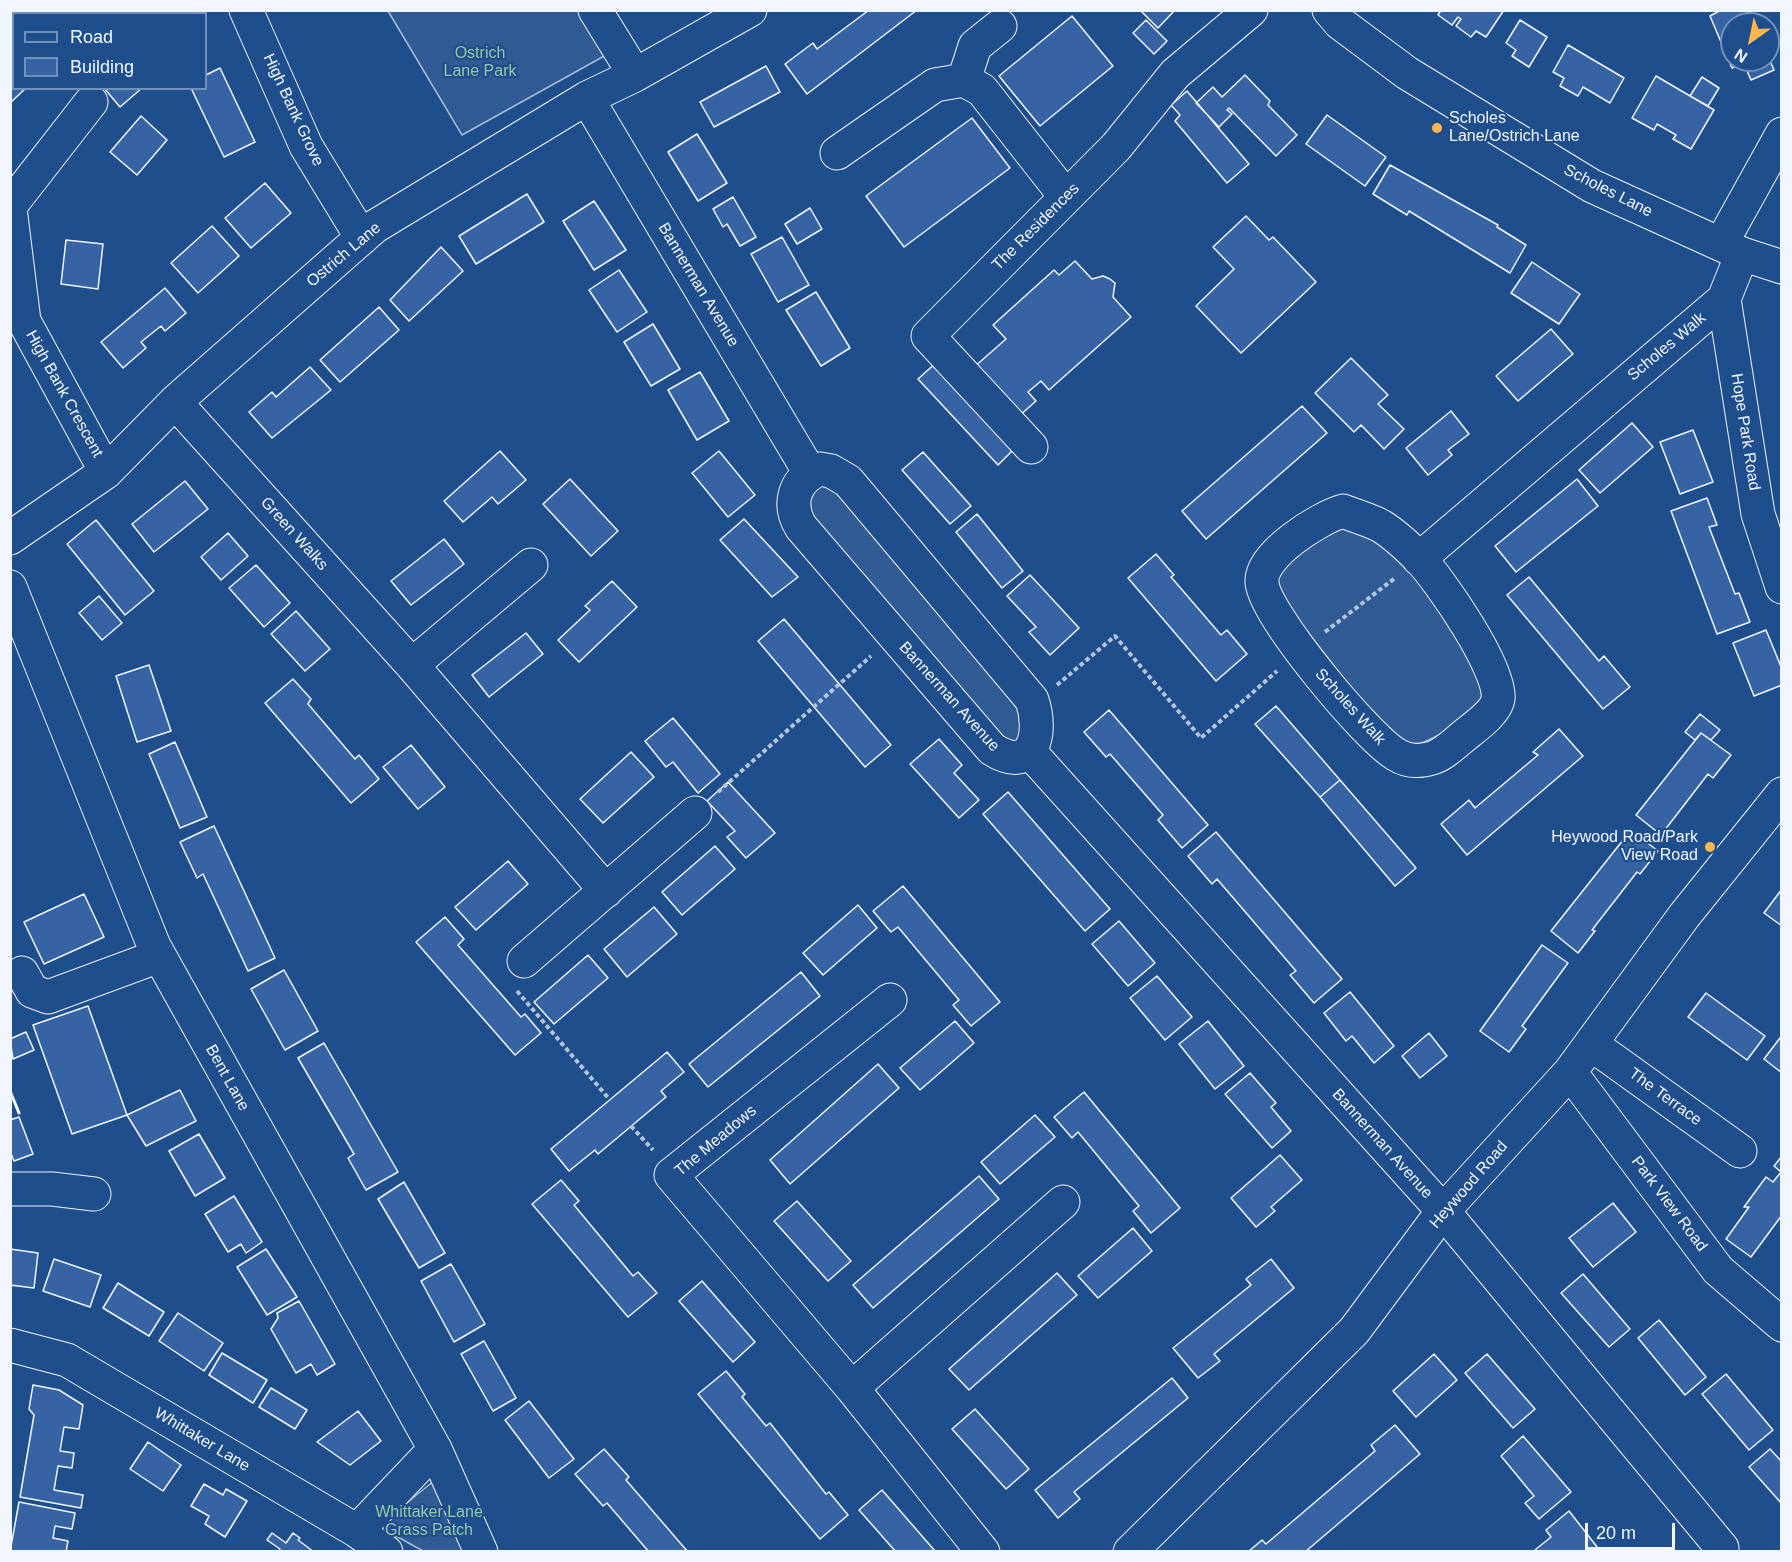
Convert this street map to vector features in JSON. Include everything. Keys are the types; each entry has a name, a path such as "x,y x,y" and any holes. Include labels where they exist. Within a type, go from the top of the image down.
{"street":[{"name":"High Bank Grove","path":"246,10 306,146 362,238"},
{"path":"595,10 635,75"},
{"name":"Ostrich Lane","path":"10,538 106,472 175,402 384,221 587,98 635,75 750,10"},
{"name":"The Residences","path":"1031,447 928,336 1116,147 1175,74 1251,10"},
{"name":"Scholes Lane","path":"1329,10 1340,23 1407,73 1730,268 1782,267"},
{"path":"964,80 975,45 1000,26"},
{"path":"837,153 935,85 964,80 982,90 1066,197"},
{"name":"Bannerman Avenue","path":"587,98 810,473 794,494 793,509 796,518 992,749 1011,756 1029,751 1443,1211 1722,1548"},
{"name":"High Bank Crescent","path":"91,102 10,207 24,321 106,472"},
{"path":"1730,268 1782,135"},
{"name":"Scholes Walk","path":"1419,559 1730,268"},
{"name":"Hope Park Road","path":"1730,268 1758,514 1782,587"},
{"name":"Green Walks","path":"175,402 412,665 606,891"},
{"path":"810,473 820,469 831,471 848,481 1034,705 1037,712 1038,736 1029,751"},
{"name":"Scholes Walk","path":"1343,511 1380,526 1419,559 1454,605 1485,655 1498,690 1498,702 1479,723 1435,757 1412,761 1398,756 1362,726 1300,651 1265,594 1261,581 1269,559 1329,515 1343,511"},
{"path":"412,665 531,566"},
{"name":"Bent Lane","path":"10,587 159,956 435,1449 481,1551"},
{"name":"Heywood Road","path":"1130,1551 1354,1330 1443,1211 1570,1072 1684,916 1782,794"},
{"path":"524,961 695,813"},
{"path":"22,973 32,991 48,997 159,956"},
{"name":"The Meadows","path":"890,1000 671,1175 852,1388 982,1551"},
{"name":"The Terrace","path":"1591,1044 1740,1151"},
{"name":"Park View Road","path":"1570,1072 1718,1270 1782,1325"},
{"path":"10,1189 51,1189 94,1194"},
{"path":"852,1388 1063,1202"},
{"name":"Whittaker Lane","path":"10,1345 67,1359 386,1551"},
{"path":"357,1532 435,1449"}],"path":[{"path":"1034,705 1115,636 1201,738 1300,651 1419,559"},
{"path":"695,813 894,635"},
{"path":"524,961 506,978 610,1100"}],"shaded area":[{"name":"Ostrich Lane Park","path":"388,11 578,11 606,55 462,135"},
{"path":"822,483 835,487 1020,706 1020,740 1009,746 808,516 810,486"},
{"path":"1337,521 1382,537 1463,635 1487,696 1458,726 1422,743 1409,744 1376,720 1275,590 1279,565"},
{"name":"Whittaker Lane Grass Patch","path":"440,1476 475,1551 423,1551 378,1526"}],"building":[{"path":"869,10 917,10 807,94 785,64 813,43 817,49"},
{"path":"1140,10 1175,10 1158,28"},
{"path":"1441,10 1504,10 1486,37 1476,31 1471,37 1456,26 1461,19 1458,17 1452,25 1438,15"},
{"path":"1721,10 1746,10 1747,12 1720,12 1720,40 1710,16"},
{"path":"1072,16 1113,66 1040,126 999,76"},
{"path":"1146,20 1167,41 1154,54 1133,33"},
{"path":"1520,20 1547,37 1529,67 1512,56 1516,50 1506,43"},
{"path":"1568,45 1624,78 1610,103 1583,87 1578,96 1560,86 1564,78 1553,72"},
{"path":"10,61 12,62 12,90 24,90 10,103"},
{"path":"766,66 780,92 714,127 700,102"},
{"path":"220,68 255,142 224,157 192,90 207,90 207,74"},
{"path":"1748,72 1769,72 1751,80"},
{"path":"1245,75 1270,101 1268,105 1297,135 1276,156 1229,108 1227,110 1232,114 1219,127 1196,103 1213,87 1222,97"},
{"path":"1656,76 1714,110 1691,149 1673,139 1676,135 1657,124 1654,130 1632,118"},
{"path":"1702,77 1719,88 1708,106 1690,96"},
{"path":"106,90 140,90 120,107"},
{"path":"1187,91 1249,164 1227,183 1175,121 1180,115 1171,105"},
{"path":"1327,115 1386,157 1365,186 1306,144"},
{"path":"141,116 167,140 137,175 110,152"},
{"path":"972,118 1010,168 904,247 866,196"},
{"path":"697,134 727,183 698,201 668,152"},
{"path":"1390,165 1498,225 1497,227 1526,245 1510,273 1409,211 1407,215 1373,194"},
{"path":"265,183 291,213 251,248 225,218"},
{"path":"527,194 544,222 476,264 459,236"},
{"path":"733,197 756,237 740,246 727,224 723,227 713,209"},
{"path":"594,201 626,250 594,270 563,221"},
{"path":"810,208 822,229 797,244 785,224"},
{"path":"1246,216 1269,240 1273,237 1316,282 1241,353 1196,306 1234,269 1213,247"},
{"path":"212,226 239,256 198,293 171,263"},
{"path":"782,237 809,285 778,302 751,254"},
{"path":"66,240 103,244 98,289 61,284"},
{"path":"441,247 463,271 409,321 390,300"},
{"path":"1075,261 1092,279 1103,276 1115,283 1113,297 1131,317 1049,390 1041,381 1028,392 1036,401 1018,417 973,368 1006,339 993,325 1054,270 1059,275"},
{"path":"1532,262 1580,294 1559,324 1511,293"},
{"path":"619,270 647,312 617,332 589,290"},
{"path":"165,288 186,313 165,331 161,326 141,342 146,348 123,368 101,342"},
{"path":"816,292 850,348 821,366 786,310"},
{"path":"379,307 399,330 340,382 320,360"},
{"path":"653,324 680,369 651,386 624,342"},
{"path":"1551,329 1573,354 1518,401 1496,376"},
{"path":"1351,358 1388,395 1378,404 1404,429 1384,449 1361,425 1354,432 1315,393"},
{"path":"938,361 1017,446 998,465 918,379"},
{"path":"310,367 331,390 272,438 249,412 272,392 276,397"},
{"path":"700,372 729,421 697,440 668,390"},
{"path":"1302,406 1327,433 1206,539 1182,511"},
{"path":"1451,411 1469,434 1448,450 1452,455 1428,475 1406,448"},
{"path":"1632,423 1653,447 1600,493 1579,470"},
{"path":"1693,430 1713,482 1680,494 1660,442"},
{"path":"500,451 526,480 498,504 492,497 463,522 444,501"},
{"path":"719,451 755,495 728,517 692,473"},
{"path":"923,452 971,506 950,524 902,470"},
{"path":"570,479 618,531 591,556 543,504"},
{"path":"1577,479 1598,506 1516,572 1495,546"},
{"path":"185,481 208,509 154,552 132,524"},
{"path":"1707,498 1717,525 1709,527 1735,594 1739,593 1750,622 1717,634 1671,511"},
{"path":"977,514 1023,571 1002,588 956,532"},
{"path":"744,519 798,577 772,597 720,540"},
{"path":"96,520 154,591 125,615 67,544"},
{"path":"228,533 248,556 221,580 201,557"},
{"path":"444,539 464,564 411,605 391,581"},
{"path":"1156,554 1174,575 1171,577 1221,635 1227,630 1247,654 1216,681 1128,578"},
{"path":"256,565 290,603 264,627 229,588"},
{"path":"1030,575 1079,628 1050,655 1029,632 1036,627 1007,596"},
{"path":"1529,577 1599,661 1604,656 1630,687 1603,709 1507,595"},
{"path":"612,581 637,607 579,662 558,640 590,610 585,606"},
{"path":"99,596 122,623 102,640 79,613"},
{"path":"296,611 330,649 305,671 271,634"},
{"path":"784,619 891,745 865,767 758,641"},
{"path":"1766,630 1782,669 1782,685 1754,696 1733,643"},
{"path":"526,633 543,654 489,697 472,675"},
{"path":"149,665 171,731 137,742 116,676"},
{"path":"293,679 311,699 308,704 355,759 359,755 379,779 351,803 265,703"},
{"path":"1276,706 1340,780 1320,797 1255,724"},
{"path":"1109,710 1208,825 1182,848 1158,820 1163,815 1110,754 1106,757 1084,732"},
{"path":"1700,714 1720,730 1711,740 1701,733 1695,740 1685,732"},
{"path":"673,718 720,774 698,793 673,762 666,767 645,741"},
{"path":"1559,729 1583,756 1467,855 1441,824 1469,800 1475,808 1538,755 1533,752"},
{"path":"1701,733 1731,755 1713,778 1708,774 1661,835 1636,815"},
{"path":"939,739 962,765 954,773 979,800 959,818 910,764"},
{"path":"175,742 207,817 180,828 149,754"},
{"path":"411,745 445,787 418,809 383,767"},
{"path":"631,752 654,777 603,823 580,799"},
{"path":"1340,780 1416,868 1395,886 1320,797"},
{"path":"728,782 775,833 746,858 727,837 735,831 707,801"},
{"path":"1008,792 1110,909 1085,931 983,814"},
{"path":"214,826 275,958 248,971 203,874 197,878 180,842"},
{"path":"1631,830 1658,851 1640,874 1637,872 1592,930 1595,931 1578,953 1551,931"},
{"path":"1216,832 1342,979 1314,1003 1290,975 1296,971 1217,879 1212,884 1188,856"},
{"path":"715,846 735,869 682,915 662,892"},
{"path":"508,861 528,884 476,930 455,907"},
{"path":"903,886 1000,1002 971,1026 953,1005 959,1000 898,927 891,932 873,911"},
{"path":"1782,889 1782,926 1764,913"},
{"path":"84,894 104,937 44,964 24,922"},
{"path":"858,905 877,928 823,975 803,953"},
{"path":"654,907 677,934 627,977 604,949"},
{"path":"445,917 464,939 458,945 521,1017 525,1014 541,1033 515,1055 416,942"},
{"path":"1119,921 1155,963 1128,986 1092,944"},
{"path":"1542,945 1568,963 1522,1026 1526,1029 1509,1052 1480,1031"},
{"path":"588,955 608,978 554,1024 534,1002"},
{"path":"284,970 318,1031 285,1050 251,989"},
{"path":"801,972 820,996 708,1087 689,1064"},
{"path":"1157,976 1192,1017 1165,1040 1130,998"},
{"path":"1350,992 1394,1046 1374,1063 1352,1036 1346,1041 1324,1013"},
{"path":"1706,993 1765,1036 1747,1060 1688,1017"},
{"path":"88,1006 127,1115 72,1134 33,1025"},
{"path":"955,1021 974,1043 920,1090 900,1068"},
{"path":"1208,1021 1244,1066 1215,1089 1179,1044"},
{"path":"26,1032 34,1050 13,1059 10,1039"},
{"path":"1429,1033 1447,1056 1420,1078 1402,1056"},
{"path":"1780,1038 1782,1040 1782,1073 1764,1059"},
{"path":"324,1043 398,1172 366,1190 348,1158 354,1154 298,1058"},
{"path":"667,1052 684,1072 661,1091 666,1097 598,1154 595,1150 569,1171 551,1149"},
{"path":"878,1064 899,1088 790,1184 770,1160"},
{"path":"1250,1073 1276,1103 1271,1107 1291,1131 1272,1148 1225,1094"},
{"path":"180,1090 196,1121 146,1146 127,1115"},
{"path":"1084,1092 1180,1208 1151,1233 1133,1211 1139,1206 1078,1132 1072,1138 1054,1117"},
{"path":"1035,1115 1055,1137 1000,1184 981,1162"},
{"path":"19,1117 33,1154 14,1161 10,1151 10,1120"},
{"path":"199,1134 225,1178 195,1196 169,1151"},
{"path":"1280,1155 1302,1180 1271,1207 1275,1211 1256,1227 1231,1198"},
{"path":"1782,1156 1782,1215 1751,1257 1726,1239 1749,1207 1744,1207 1766,1177 1773,1182 1781,1172 1774,1166"},
{"path":"979,1176 999,1199 873,1308 853,1285"},
{"path":"561,1180 579,1201 574,1205 633,1276 638,1272 657,1293 628,1317 532,1204"},
{"path":"404,1182 445,1253 419,1268 378,1199"},
{"path":"234,1196 262,1242 246,1253 241,1244 228,1252 205,1214"},
{"path":"797,1201 851,1261 828,1281 774,1221"},
{"path":"1613,1203 1636,1232 1593,1267 1569,1238"},
{"path":"1133,1228 1152,1251 1098,1298 1078,1276"},
{"path":"10,1249 38,1253 34,1288 10,1285"},
{"path":"266,1249 297,1297 267,1315 237,1267"},
{"path":"54,1259 101,1275 90,1307 43,1291"},
{"path":"1271,1259 1294,1288 1214,1354 1220,1361 1198,1378 1173,1348 1251,1285 1246,1279"},
{"path":"451,1264 485,1324 454,1342 421,1281"},
{"path":"1057,1273 1077,1295 969,1390 949,1369"},
{"path":"1583,1274 1630,1329 1609,1347 1561,1293"},
{"path":"702,1281 755,1342 733,1362 679,1301"},
{"path":"118,1283 164,1312 149,1336 103,1308"},
{"path":"299,1301 335,1364 317,1375 311,1364 296,1373 271,1329 278,1318 277,1313"},
{"path":"178,1313 223,1343 204,1371 159,1341"},
{"path":"1659,1320 1706,1377 1685,1395 1638,1338"},
{"path":"484,1341 516,1398 493,1411 461,1354"},
{"path":"222,1353 267,1380 253,1403 209,1375"},
{"path":"1434,1354 1457,1380 1416,1417 1393,1391"},
{"path":"1487,1354 1535,1409 1513,1428 1465,1373"},
{"path":"726,1371 745,1394 742,1397 766,1426 770,1423 826,1494 829,1492 848,1515 820,1539 698,1394"},
{"path":"1726,1374 1773,1430 1749,1450 1702,1394"},
{"path":"1172,1378 1188,1398 1074,1492 1080,1499 1058,1518 1035,1490"},
{"path":"33,1385 59,1390 83,1405 79,1429 64,1427 60,1451 74,1453 72,1468 58,1466 54,1490 83,1495 81,1508 20,1497 34,1415 29,1409"},
{"path":"271,1388 307,1410 295,1429 259,1407"},
{"path":"529,1401 574,1459 549,1478 505,1420"},
{"path":"975,1409 1029,1469 1006,1489 952,1429"},
{"path":"358,1411 381,1441 350,1465 317,1442"},
{"path":"1395,1425 1420,1454 1305,1552 1248,1552 1262,1540 1266,1544 1375,1451 1371,1445"},
{"path":"1523,1436 1571,1492 1539,1519 1525,1503 1534,1496 1501,1456"},
{"path":"148,1442 181,1465 163,1491 130,1469"},
{"path":"604,1449 629,1477 626,1480 688,1552 649,1552 607,1503 603,1506 575,1474"},
{"path":"1770,1449 1782,1462 1782,1504 1749,1467"},
{"path":"204,1484 223,1495 226,1489 247,1501 225,1537 205,1524 209,1516 191,1506"},
{"path":"882,1490 935,1552 896,1552 859,1510"},
{"path":"19,1502 75,1513 72,1529 55,1526 53,1538 68,1541 66,1552 10,1552"},
{"path":"1569,1511 1601,1552 1536,1552 1535,1550 1551,1537 1546,1530"},
{"path":"272,1533 286,1543 293,1533 300,1538 298,1540 314,1552 278,1552 280,1549 267,1540"}],"wall":[{"path":"10,1091 19,1113"}],"place":[{"name":"Scholes Lane/Ostrich Lane","path":"1437,128"},
{"name":"Heywood Road/Park View Road","path":"1710,847"}]}
